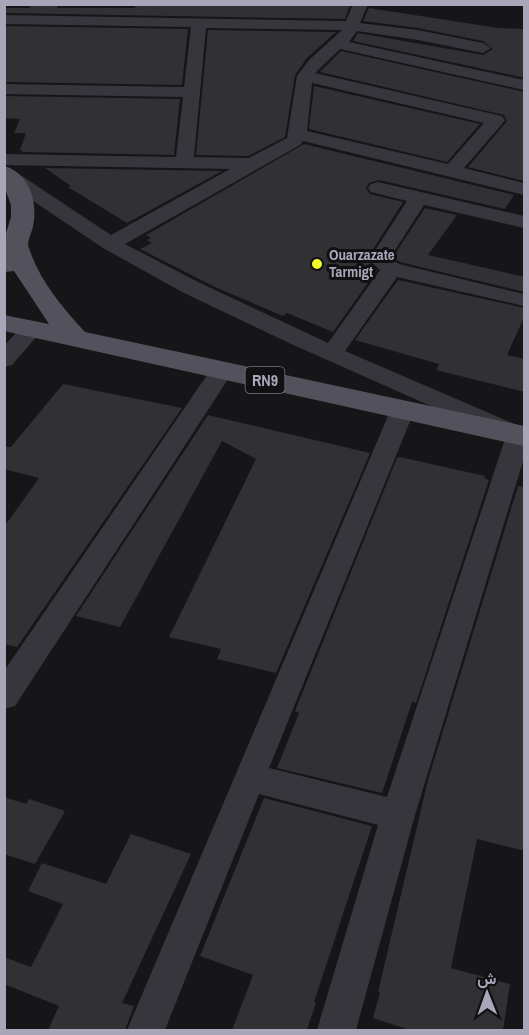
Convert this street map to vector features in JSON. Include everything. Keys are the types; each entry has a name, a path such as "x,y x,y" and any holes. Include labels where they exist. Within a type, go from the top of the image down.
{"main road":[{"path":"8,171 23,198 24,209 22,225 10,256 76,339"},
{"name":"RN9","path":"18,326 522,435"}],"street":[{"path":"178,24 183,4"},
{"path":"110,244 294,141 298,134 304,76 315,63 348,35 361,4"},
{"path":"4,20 351,26 418,35 483,48"},
{"path":"184,163 199,24"},
{"path":"338,44 525,85"},
{"path":"304,76 496,120 452,171"},
{"path":"4,89 191,92"},
{"path":"298,134 525,189"},
{"path":"8,171 184,163 254,164"},
{"path":"8,171 110,244 190,287 332,353 522,435 398,814 337,1030"},
{"path":"480,212 499,183"},
{"path":"378,188 525,222"},
{"path":"419,198 379,260 392,269 525,300"},
{"path":"332,353 392,269"},
{"path":"4,360 18,326"},
{"path":"4,697 222,370"},
{"path":"146,1030 403,410"},
{"path":"249,777 398,814"}],"building":[{"path":"31,4 58,4 57,8 135,8 136,4 350,4 345,19 4,13 4,8 30,8"},
{"path":"369,8 498,28 525,29 525,78 353,41 358,33 483,55 493,49 483,41 418,28 363,21"},
{"path":"4,26 188,29 182,85 4,82"},
{"path":"208,30 336,32 307,58 295,75 285,137 248,156 196,155"},
{"path":"341,51 525,92 524,181 468,167 507,121 504,115 320,72"},
{"path":"314,86 480,124 447,162 309,129"},
{"path":"4,96 180,99 174,155 23,152 20,150 26,133 14,133 20,119 4,118"},
{"path":"304,144 514,195 505,209 379,180 369,183 366,188 370,194 403,202 367,259 377,270 333,332 287,313 283,316 215,287 140,249 152,243 147,240 151,238 146,235"},
{"path":"45,168 222,171 127,223 68,187 71,186"},
{"path":"425,208 457,215 428,255 525,277 525,292 400,262 393,257"},
{"path":"398,280 525,308 525,315 507,355 525,359 525,392 436,370 439,364 355,340"},
{"path":"63,384 182,408 17,647 4,644 4,527 39,478 4,469 4,447 11,447"},
{"path":"208,415 370,453 276,673 217,659 221,649 169,637 256,459 222,441 120,627 76,616"},
{"path":"397,458 485,476 484,478 489,480 416,703 412,702 382,793 277,768 299,713 295,711"},
{"path":"518,486 525,487 525,851 477,839 451,968 510,984 503,1030 410,1030 373,1018 380,993 378,992 428,780"},
{"path":"4,797 26,804 29,799 65,811 35,864 4,854"},
{"path":"264,798 372,826 314,1002 316,1003 307,1030 232,1030 253,975 200,956"},
{"path":"131,834 191,854 122,1003 134,1006 125,1030 48,1030 59,1006 4,984 4,957 31,967 63,904 28,891 42,863 106,884"}],"place":[{"name":"Ouarzazate Tarmigt","path":"317,264"}]}
